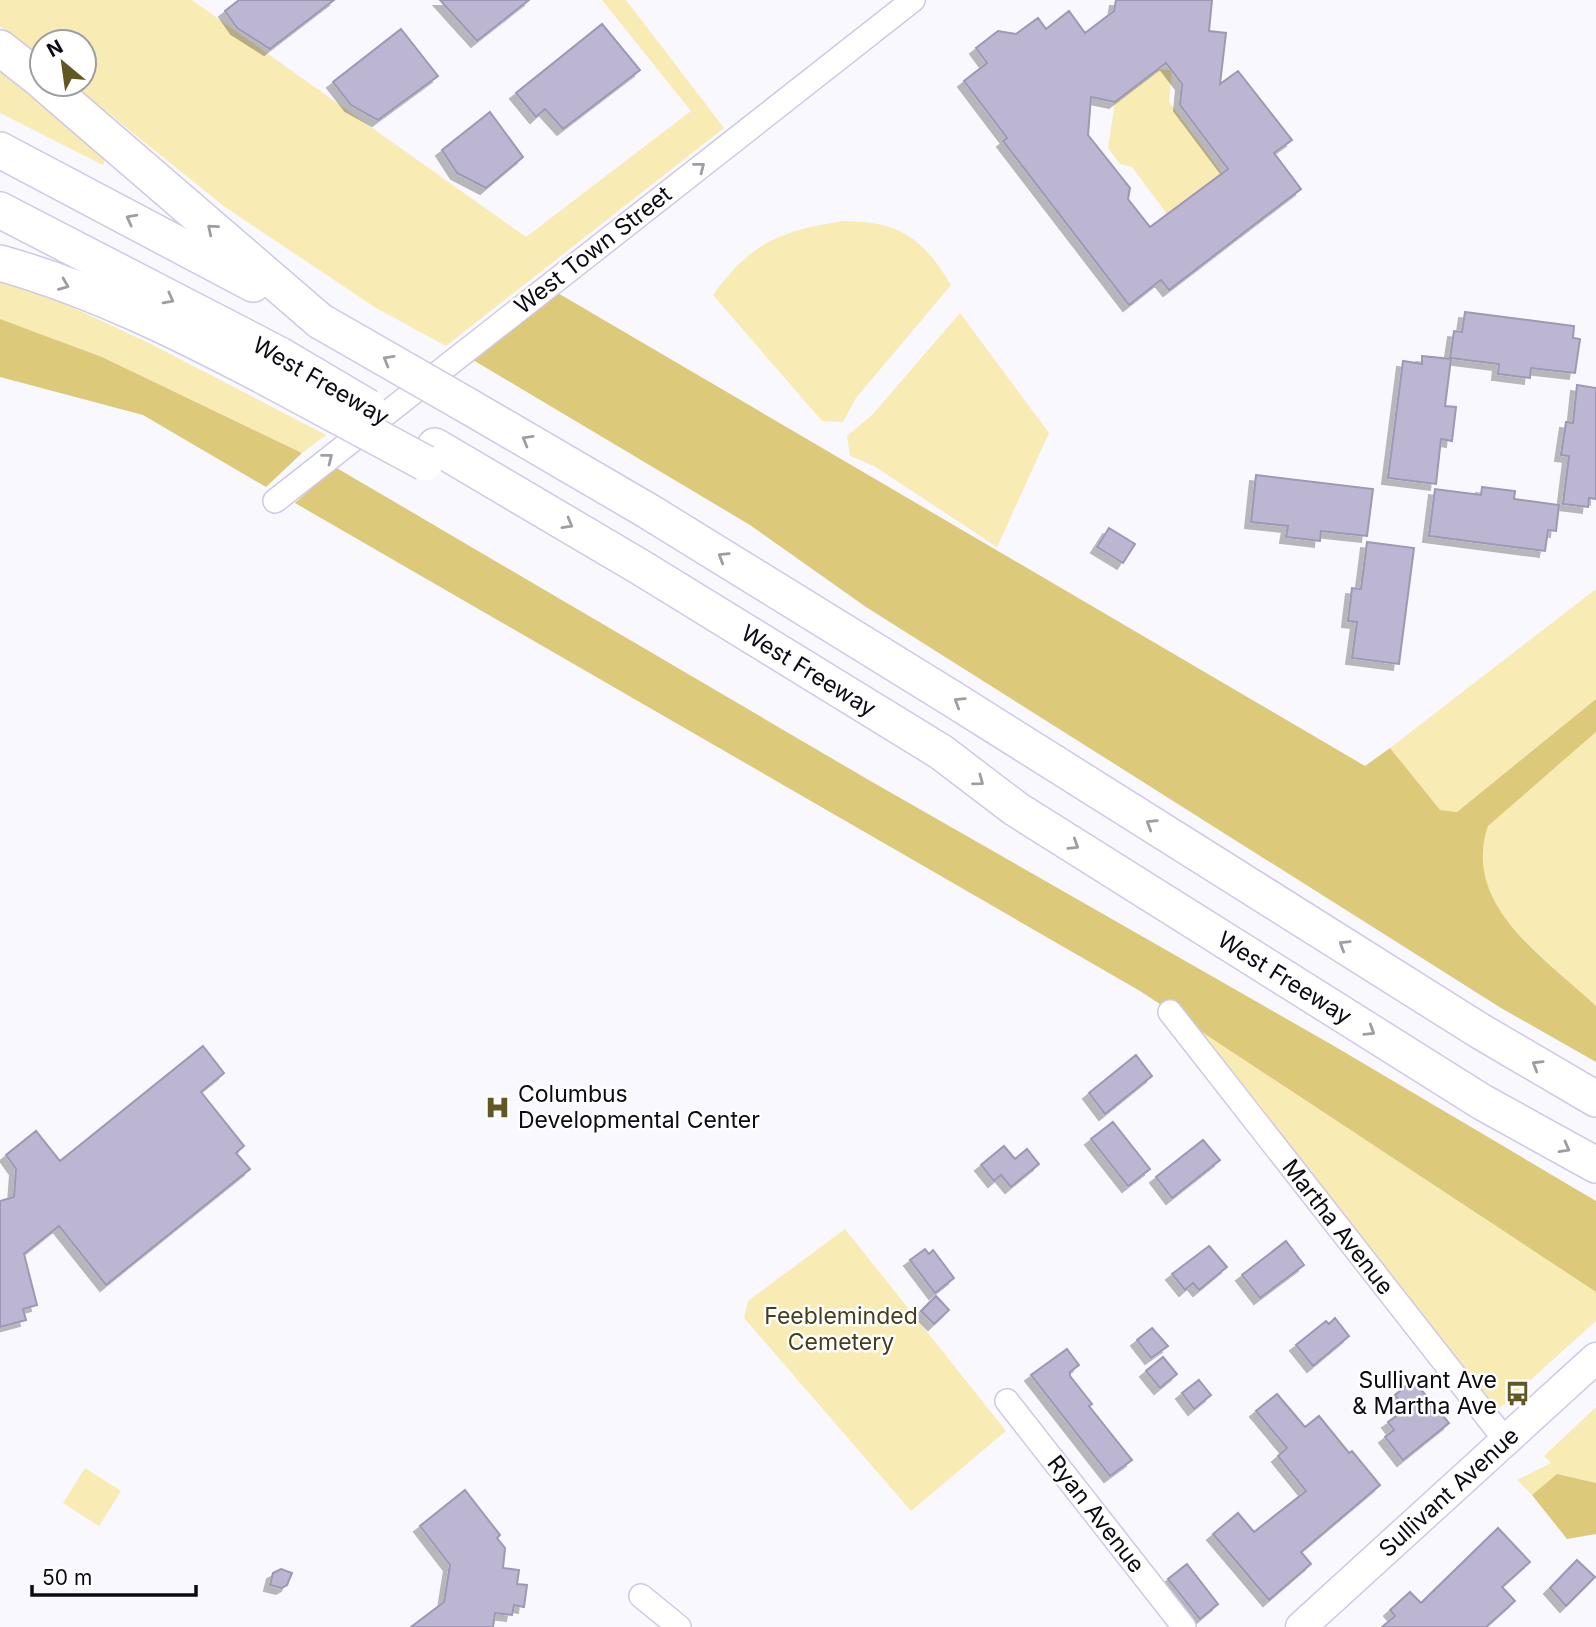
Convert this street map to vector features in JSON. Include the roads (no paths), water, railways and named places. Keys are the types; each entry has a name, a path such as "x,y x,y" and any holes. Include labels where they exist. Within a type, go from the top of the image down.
{"highway":[{"path":"0,48 28,70"},
{"path":"61,98 320,321"},
{"path":"0,150 320,321 648,511 1480,1031 1596,1100"},
{"name":"West Freeway","path":"0,210 430,455 509,490 941,752 1016,808 1482,1102 1596,1165"},
{"path":"0,263 33,272 178,331 274,366"}],"main road":[{"name":"Sullivant Avenue","path":"1301,1627 1596,1358"}],"street":[{"name":"West Town Street","path":"275,501 913,0"},
{"name":"Martha Avenue","path":"1170,1013 1506,1441"},
{"name":"Ryan Avenue","path":"1007,1401 1184,1627"},
{"path":"641,1596 679,1627"}],"place":[{"name":"Columbus Developmental Center","path":"498,1107"},
{"name":"Sullivant Ave & Martha Ave","path":"1517,1393"}],"park label":[{"name":"Feebleminded Cemetery","path":"841,1329"}]}
